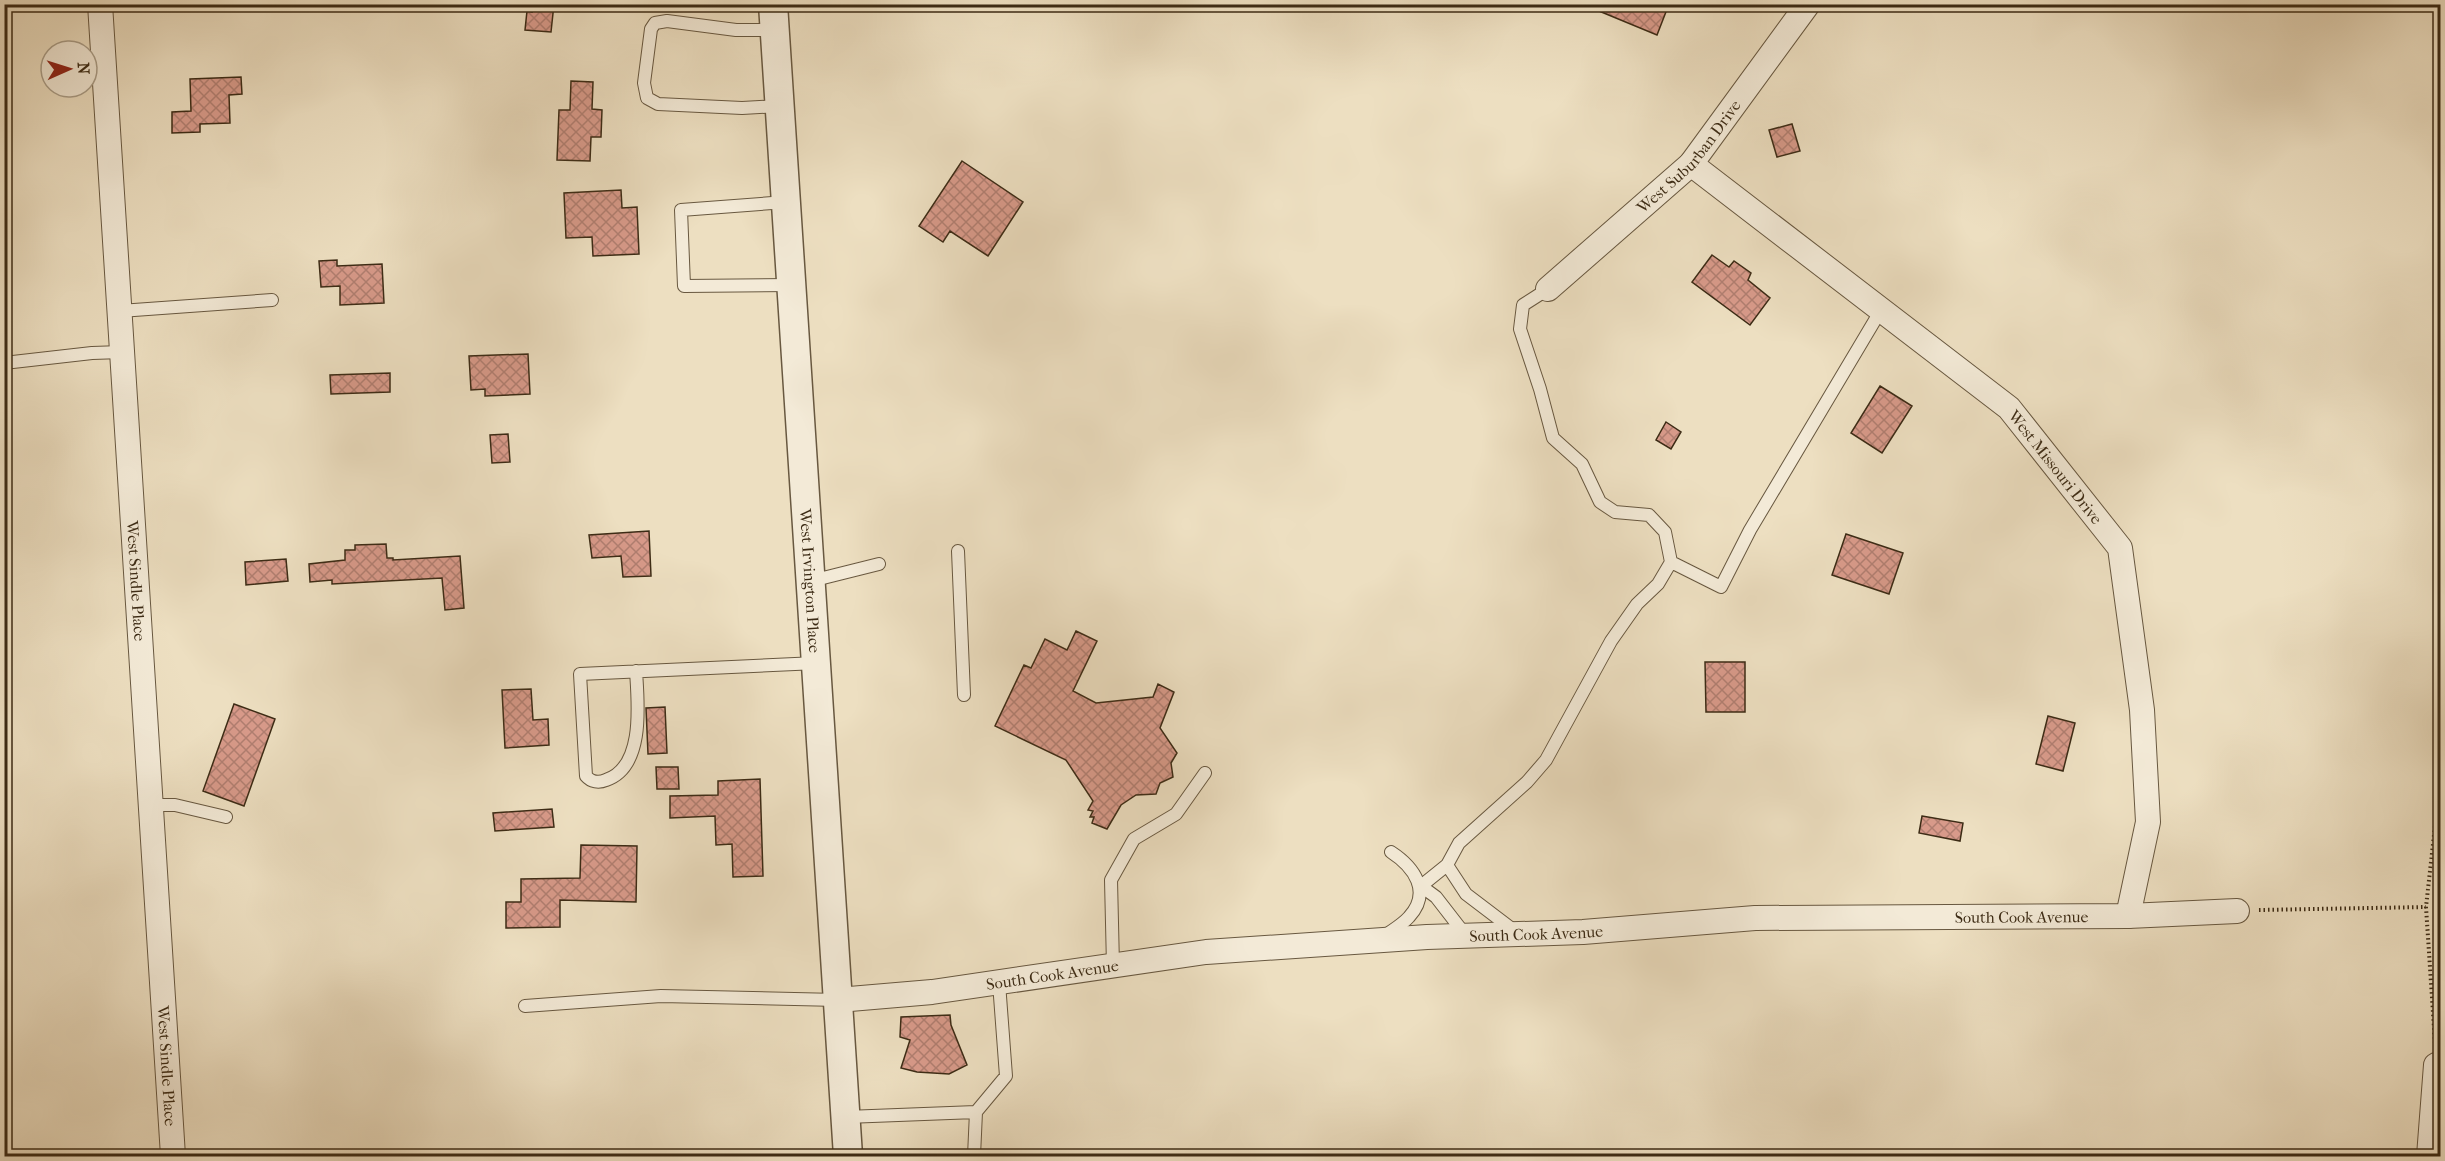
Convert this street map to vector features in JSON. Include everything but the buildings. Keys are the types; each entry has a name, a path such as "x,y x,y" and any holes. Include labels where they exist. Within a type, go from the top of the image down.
{"street":[{"name":"West Sindle Place","path":"100,4 173,1156"},
{"name":"West Suburban Drive","path":"1548,289 1691,164 1808,4"},
{"name":"West Irvington Place","path":"774,17 848,1156"},
{"name":"West Missouri Drive","path":"1691,164 2009,408 2120,548 2142,710 2148,822 2128,916"},
{"name":"South Cook Avenue","path":"838,999 932,992 1206,952 1379,941 1520,935 1755,918 2128,916 2237,911"},
{"path":"2429,1156 2436,1065"}],"lane":[{"path":"774,17 736,30 667,21 655,23 651,29 644,82 647,98 658,104 742,108 780,106"},
{"path":"786,202 681,210 684,286 792,285"},
{"path":"1379,941 1410,916 1419,899 1421,886 1447,865 1459,843 1527,782 1546,760 1611,641 1637,604 1658,584 1671,562 1665,532 1649,515 1615,512 1600,502 1582,464 1552,438 1540,389 1520,329 1519,317 1523,305 1548,289"},
{"path":"120,311 272,300"},
{"path":"1671,562 1721,587 1750,530 1881,310"},
{"path":"4,363 122,352"},
{"path":"958,551 964,696"},
{"path":"811,581 879,564"},
{"path":"636,671 639,718 628,761 615,777 601,782 589,780 586,776 580,674 636,671 816,663"},
{"path":"1113,966 1111,880 1134,838 1176,814 1205,773"},
{"path":"151,805 175,805 225,817"},
{"path":"1391,852 1411,867 1421,886 1436,897 1467,937"},
{"path":"1447,865 1466,894 1520,935"},
{"path":"974,1156 976,1112 1006,1076 999,982"},
{"path":"525,1006 662,996 838,999"},
{"path":"846,1117 976,1112"}],"path":[{"path":"2436,1065 2426,908 2440,781"},
{"path":"2237,911 2426,908"}]}
